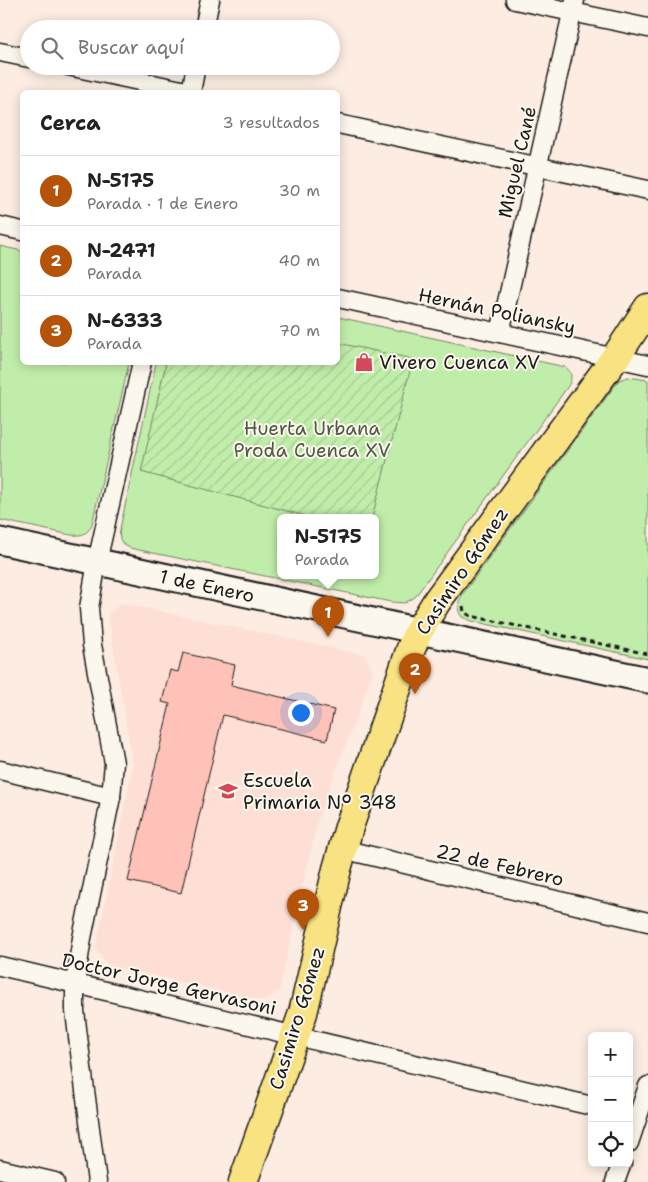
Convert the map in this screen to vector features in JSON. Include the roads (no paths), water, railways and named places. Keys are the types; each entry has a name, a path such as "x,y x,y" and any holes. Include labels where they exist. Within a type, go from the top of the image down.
{"main road":[{"name":"Casimiro Gómez","path":"243,1182 296,1036 313,976 342,849 418,632 437,601 615,358 648,308"},
{"name":"1 de Enero","path":"0,541 648,680"}],"street":[{"path":"206,20 210,0"},
{"path":"515,0 573,6 648,28"},
{"name":"Miguel Cané","path":"500,333 573,6"},
{"path":"0,52 20,56"},
{"path":"111,75 182,90"},
{"path":"191,90 194,75"},
{"path":"340,124 648,190"},
{"path":"0,226 20,231"},
{"name":"Hernán Poliansky","path":"340,298 648,365"},
{"path":"97,1182 75,1011 75,983 82,938 111,797 114,763 90,627 89,608 141,365"},
{"path":"0,770 111,797"},
{"name":"22 de Febrero","path":"342,849 648,922"},
{"name":"Doctor Jorge Gervasoni","path":"0,966 588,1105"},
{"path":"633,1133 648,1086"},
{"path":"615,1182 621,1167"},
{"path":"0,1169 55,1182"}],"place":[{"name":"Vivero Cuenca XV","path":"364,362"},
{"name":"N-5175","path":"328,637"},
{"name":"N-2471","path":"415,694"},
{"name":"Escuela Primaria N° 348","path":"228,791"},
{"name":"N-6333","path":"303,930"}],"park label":[{"name":"Huerta Urbana Proda Cuenca XV","path":"312,439"}]}
